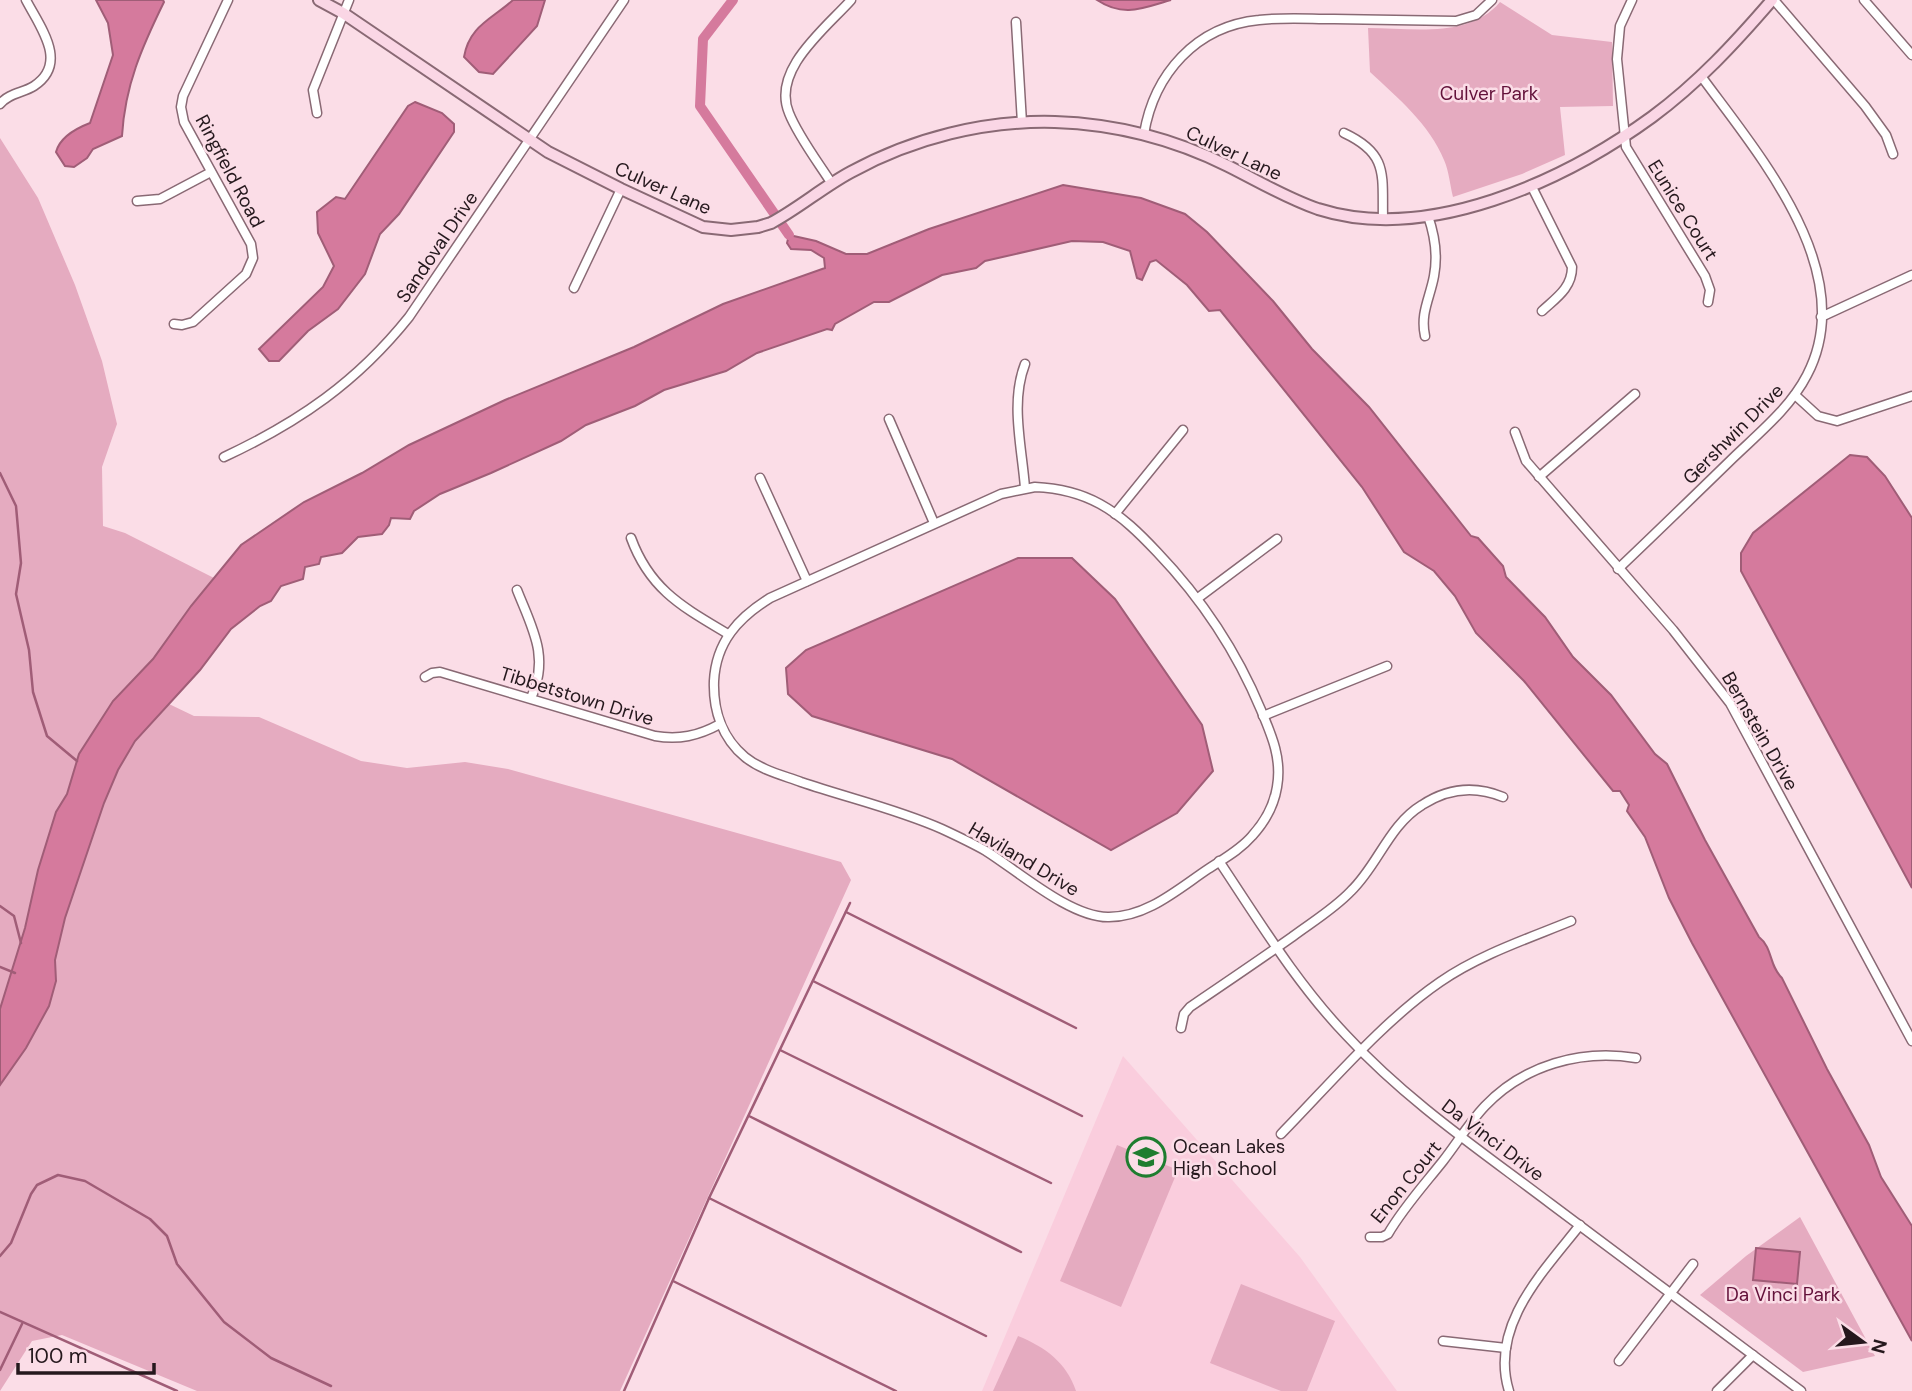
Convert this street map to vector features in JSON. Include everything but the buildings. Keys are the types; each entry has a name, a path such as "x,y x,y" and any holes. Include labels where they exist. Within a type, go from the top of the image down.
{"street":[{"path":"0,104 11,95 37,83 50,70 52,63 51,50 26,0"},
{"name":"Ringfield Road","path":"174,324 193,322 246,274 253,258 251,244 184,122 181,107 183,96 228,0"},
{"name":"Culver Lane","path":"319,0 344,13 529,139 621,189 703,227 731,230 771,223 832,184 878,159 929,139 1022,123 1088,125 1144,134 1196,152 1296,201 1339,214 1383,219 1428,216 1485,202 1531,185 1624,136 1654,116 1701,76 1773,0"},
{"path":"317,113 313,90 349,0"},
{"name":"Sandoval Drive","path":"224,457 301,417 345,384 371,360 409,317 624,0"},
{"path":"832,184 789,113 784,92 787,78 796,61 851,0"},
{"path":"1144,134 1157,90 1174,64 1201,40 1228,27 1261,19 1456,21 1476,15 1492,0"},
{"name":"Eunice Court","path":"1632,0 1618,33 1618,80 1624,136 1630,156 1709,283 1708,302"},
{"path":"1773,0 1865,106 1886,135 1893,154"},
{"path":"1864,0 1912,55"},
{"path":"1016,22 1022,123"},
{"name":"Gershwin Drive","path":"1618,569 1783,410 1795,395 1817,349 1821,317 1816,271 1794,214 1769,169 1701,76"},
{"path":"1344,133 1361,141 1373,152 1382,168 1383,219"},
{"path":"137,201 160,199 211,172"},
{"path":"1531,185 1572,267 1572,275 1566,288 1542,311"},
{"path":"574,288 621,189"},
{"path":"1425,336 1422,321 1436,263 1434,237 1428,216"},
{"path":"1821,317 1912,275"},
{"path":"1025,364 1017,391 1025,488"},
{"path":"1539,477 1635,394"},
{"path":"1795,395 1818,416 1837,421 1912,396"},
{"path":"889,419 934,523"},
{"path":"1115,514 1183,430"},
{"name":"Bernstein Drive","path":"1515,432 1521,453 1539,477 1673,630 1730,703 1912,1041"},
{"path":"760,478 807,581"},
{"name":"Haviland Drive","path":"1025,488 1067,491 1099,504 1115,514 1148,543 1198,598 1245,673 1273,740 1279,774 1274,800 1264,820 1250,838 1219,862 1141,911 1110,917 1087,914 986,852 943,830 911,816 755,765 734,747 720,724 715,696 715,669 721,645 728,634 756,607 934,523 1001,494 1025,488"},
{"path":"631,538 645,568 662,589 684,607 728,634"},
{"path":"1198,598 1277,539"},
{"path":"517,590 540,652 539,677 531,698"},
{"path":"1264,716 1387,666"},
{"name":"Tibbetstown Drive","path":"425,677 440,672 662,737 694,736 720,724"},
{"path":"1181,1028 1184,1014 1190,1007 1338,904 1372,866 1401,821 1422,804 1451,791 1465,789 1503,797"},
{"name":"Da Vinci Drive","path":"1219,862 1277,947 1330,1017 1362,1052 1462,1137 1801,1391"},
{"path":"1281,1134 1362,1052 1440,982 1486,956 1571,921"},
{"name":"Enon Court","path":"1370,1237 1388,1234 1485,1106 1525,1075 1559,1062 1582,1057 1616,1055 1636,1058"},
{"path":"1509,1391 1505,1370 1506,1348 1514,1318 1522,1302 1580,1225"},
{"path":"1619,1361 1693,1264"},
{"path":"1443,1341 1506,1348"},
{"path":"1717,1391 1753,1355"}],"shaded area":[{"path":"96,0 164,2 136,67 127,100 122,136 93,149 87,158 74,167 65,166 56,152 58,147 70,134 90,123 113,55 108,23"},
{"path":"513,0 545,0 537,26 493,74 479,72 464,57 467,46 482,24"},
{"path":"1097,0 1171,0 1125,10"},
{"path":"415,102 442,113 454,124 454,132 399,214 380,234 365,274 338,309 308,331 279,361 269,361 259,349 323,287 334,266 318,233 317,212 336,197 345,199 408,106"},
{"path":"1063,185 1141,198 1185,214 1207,232 1273,301 1312,349 1369,407 1471,536 1478,538 1503,566 1506,577 1545,617 1573,657 1611,695 1655,754 1667,764 1705,840 1759,937 1767,946 1775,968 1869,1145 1881,1177 1912,1226 1912,1341 1692,943 1669,898 1645,837 1627,811 1629,805 1620,791 1613,791 1524,681 1476,633 1455,596 1434,571 1404,552 1362,487 1220,310 1209,311 1187,285 1156,260 1150,262 1142,280 1137,278 1130,251 1103,242 1072,241 985,261 976,268 942,275 889,302 874,302 835,324 832,330 827,329 757,353 726,371 664,390 635,406 586,425 561,441 440,494 414,511 410,519 391,518 382,534 358,537 342,553 321,557 319,564 305,567 303,579 281,586 271,601 260,606 231,629 200,670 135,741 118,770 104,803 65,918 55,960 56,981 49,1006 26,1048 0,1085 0,1009 25,928 38,870 56,812 67,794 79,754 113,701 153,659 191,606 241,545 304,502 362,473 409,445 505,400 634,347 723,304 825,268 824,258 811,250 791,249 787,243 789,235 816,241 846,254 867,254 929,229"},
{"path":"1850,455 1867,457 1885,476 1912,518 1912,888 1741,571 1741,553 1753,533"},
{"path":"1018,558 1072,558 1115,599 1202,725 1213,771 1177,813 1111,850 952,759 812,716 788,694 786,668 806,650"},
{"name":"Ocean Lakes High School","path":"1123,1056 1300,1257 1397,1391 982,1391"},
{"path":"1756,1248 1800,1252 1797,1284 1753,1280"}],"green space":[{"name":"Culver Park","path":"1500,2 1552,35 1612,42 1613,106 1560,107 1565,155 1522,174 1453,197 1446,164 1438,147 1412,112 1370,72 1368,28 1421,30 1456,26 1487,14"},
{"path":"0,138 38,198 75,285 102,361 117,424 102,467 103,526 125,533 214,578 153,659 113,701 79,754 67,794 56,812 38,870 25,928 0,1009"},
{"path":"169,704 194,716 259,717 361,761 407,768 465,762 508,769 841,862 851,880 620,1391 197,1391 62,1335 32,1341 0,1391 0,1085 26,1048 56,981 55,960 65,918 118,770 135,741"},
{"path":"1117,1145 1178,1170 1121,1307 1060,1281"},
{"name":"Da Vinci Park","path":"1800,1217 1875,1356 1803,1372 1700,1295 1746,1256"},
{"path":"1241,1284 1335,1321 1307,1391 1281,1391 1210,1363"},
{"path":"1018,1336 1053,1357 1067,1372 1076,1391 993,1391"}],"waterway":[{"path":"733,0 703,39 700,106 789,235"},
{"path":"0,473 16,506 21,563 16,594 29,650 33,692 47,736 77,761"},
{"path":"624,1391 710,1196 850,903"},
{"path":"0,906 14,916 21,943"},
{"path":"846,912 1076,1028"},
{"path":"0,967 15,973"},
{"path":"813,981 1082,1116"},
{"path":"780,1050 1051,1183"},
{"path":"749,1116 1021,1252"},
{"path":"0,1256 11,1243 37,1185 58,1175 85,1181 150,1219 167,1236 177,1264 224,1322 271,1358 331,1386"},
{"path":"709,1198 986,1336"},
{"path":"673,1281 896,1391"},
{"path":"0,1312 177,1391"},
{"path":"0,1370 22,1324"}],"place":[{"name":"Ocean Lakes High School","path":"1146,1157"}]}
